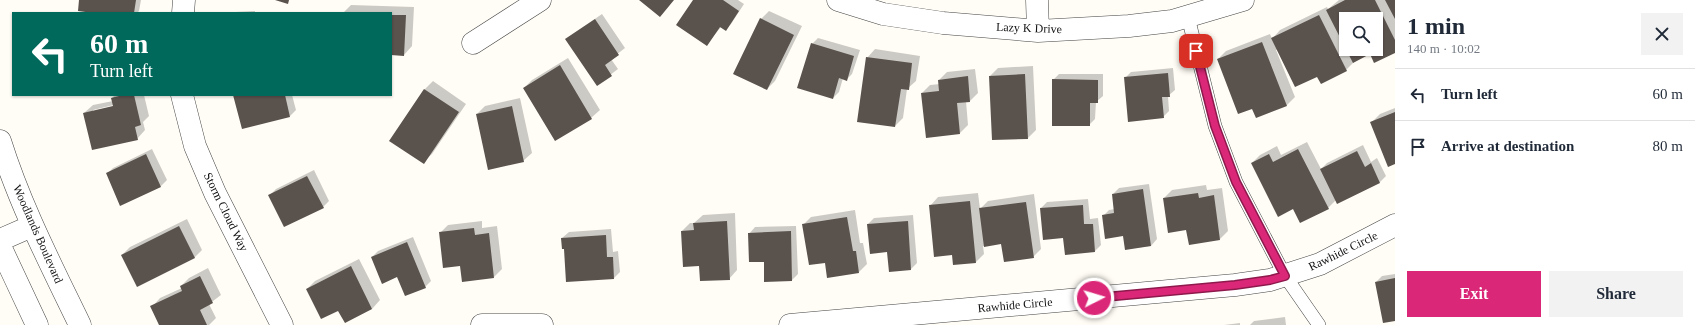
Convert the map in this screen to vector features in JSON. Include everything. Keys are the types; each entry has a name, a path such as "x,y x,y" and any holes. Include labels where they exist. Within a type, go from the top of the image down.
{"street":[{"path":"183,12 184,0"},
{"path":"473,43 540,0"},
{"name":"Lazy K Drive","path":"838,0 883,14 944,23 1038,31 1129,26 1172,21 1243,0"},
{"path":"1037,0 1038,31"},
{"name":"Storm Cloud Way","path":"182,96 195,146 215,193 282,325"},
{"name":"Woodlands Boulevard","path":"0,141 13,179 32,226 80,325"},
{"name":"Rawhide Circle","path":"790,325 1235,285 1270,280 1320,264 1395,225"},
{"path":"0,240 32,226"},
{"path":"0,246 37,325"},
{"path":"482,325 542,325"}],"lane":[{"path":"1188,17 1215,126 1236,182 1285,276 1319,325"}],"building":[{"path":"79,0 136,0 134,12 78,11"},
{"path":"275,0 289,0 288,4"},
{"path":"639,0 674,0 660,17"},
{"path":"693,0 723,0 739,11 726,31 720,27 707,46 676,25"},
{"path":"1345,0 1375,0 1381,12 1339,12 1339,36 1326,10"},
{"path":"1385,0 1395,0 1395,19"},
{"path":"392,15 406,15 404,56 392,55"},
{"path":"1319,15 1347,71 1321,84 1317,77 1295,87 1271,38"},
{"path":"1383,16 1395,40 1395,53 1374,63 1371,56 1383,56"},
{"path":"760,18 794,35 767,90 733,74"},
{"path":"595,19 619,55 605,65 612,76 597,86 565,39"},
{"path":"1262,42 1287,106 1256,118 1252,109 1238,114 1217,59"},
{"path":"811,43 854,56 847,81 839,78 833,99 797,88"},
{"path":"1349,56 1366,56 1353,63"},
{"path":"866,57 912,63 909,90 901,89 895,127 857,122"},
{"path":"560,65 592,119 555,141 523,88"},
{"path":"1168,73 1170,97 1162,97 1164,118 1128,122 1124,77"},
{"path":"1025,74 1028,139 992,140 989,76"},
{"path":"968,76 970,102 957,103 960,134 926,138 921,93 939,91 938,80"},
{"path":"1052,79 1098,80 1098,103 1090,103 1090,126 1052,126"},
{"path":"424,89 459,112 424,164 389,141"},
{"path":"119,96 134,96 141,125 135,127 138,140 92,150 83,113 113,106 111,98"},
{"path":"233,96 285,96 290,117 242,129"},
{"path":"512,106 524,162 488,170 476,114"},
{"path":"1395,112 1395,164 1388,167 1370,122"},
{"path":"1298,149 1329,209 1300,223 1293,209 1278,217 1251,163 1269,154 1273,162"},
{"path":"1357,151 1365,167 1371,163 1380,183 1337,204 1320,169"},
{"path":"146,154 161,187 120,206 106,173"},
{"path":"307,176 324,208 284,227 268,195"},
{"path":"1143,189 1151,246 1125,250 1123,236 1105,239 1102,215 1114,213 1112,194"},
{"path":"1198,193 1199,198 1214,195 1220,240 1189,245 1186,230 1168,233 1163,198"},
{"path":"970,201 976,263 953,265 952,255 934,257 929,205"},
{"path":"1026,202 1034,258 1004,262 1001,244 984,247 979,208"},
{"path":"1083,205 1084,224 1093,224 1095,252 1065,255 1063,238 1043,240 1040,208"},
{"path":"847,217 853,251 856,251 859,273 827,278 825,263 809,265 802,224"},
{"path":"727,221 730,280 700,281 699,266 683,267 681,231 694,230 693,223"},
{"path":"908,221 911,270 889,272 887,252 870,254 867,224"},
{"path":"179,226 195,258 137,287 121,255"},
{"path":"474,228 475,235 489,233 494,278 462,282 460,266 443,268 439,232"},
{"path":"791,231 792,281 764,282 764,262 749,262 748,233"},
{"path":"606,235 607,257 613,257 614,279 566,282 564,249 562,249 561,238"},
{"path":"407,242 426,288 405,296 397,277 382,284 371,257"},
{"path":"351,266 372,309 345,323 338,311 321,319 306,289"},
{"path":"200,276 213,303 200,310 207,325 159,325 150,306 182,291 180,286"},
{"path":"1395,278 1395,321 1383,323 1375,282"}],"route":[{"path":"1094,298 1235,285 1270,280 1285,276 1236,182 1215,126 1196,51"}]}
